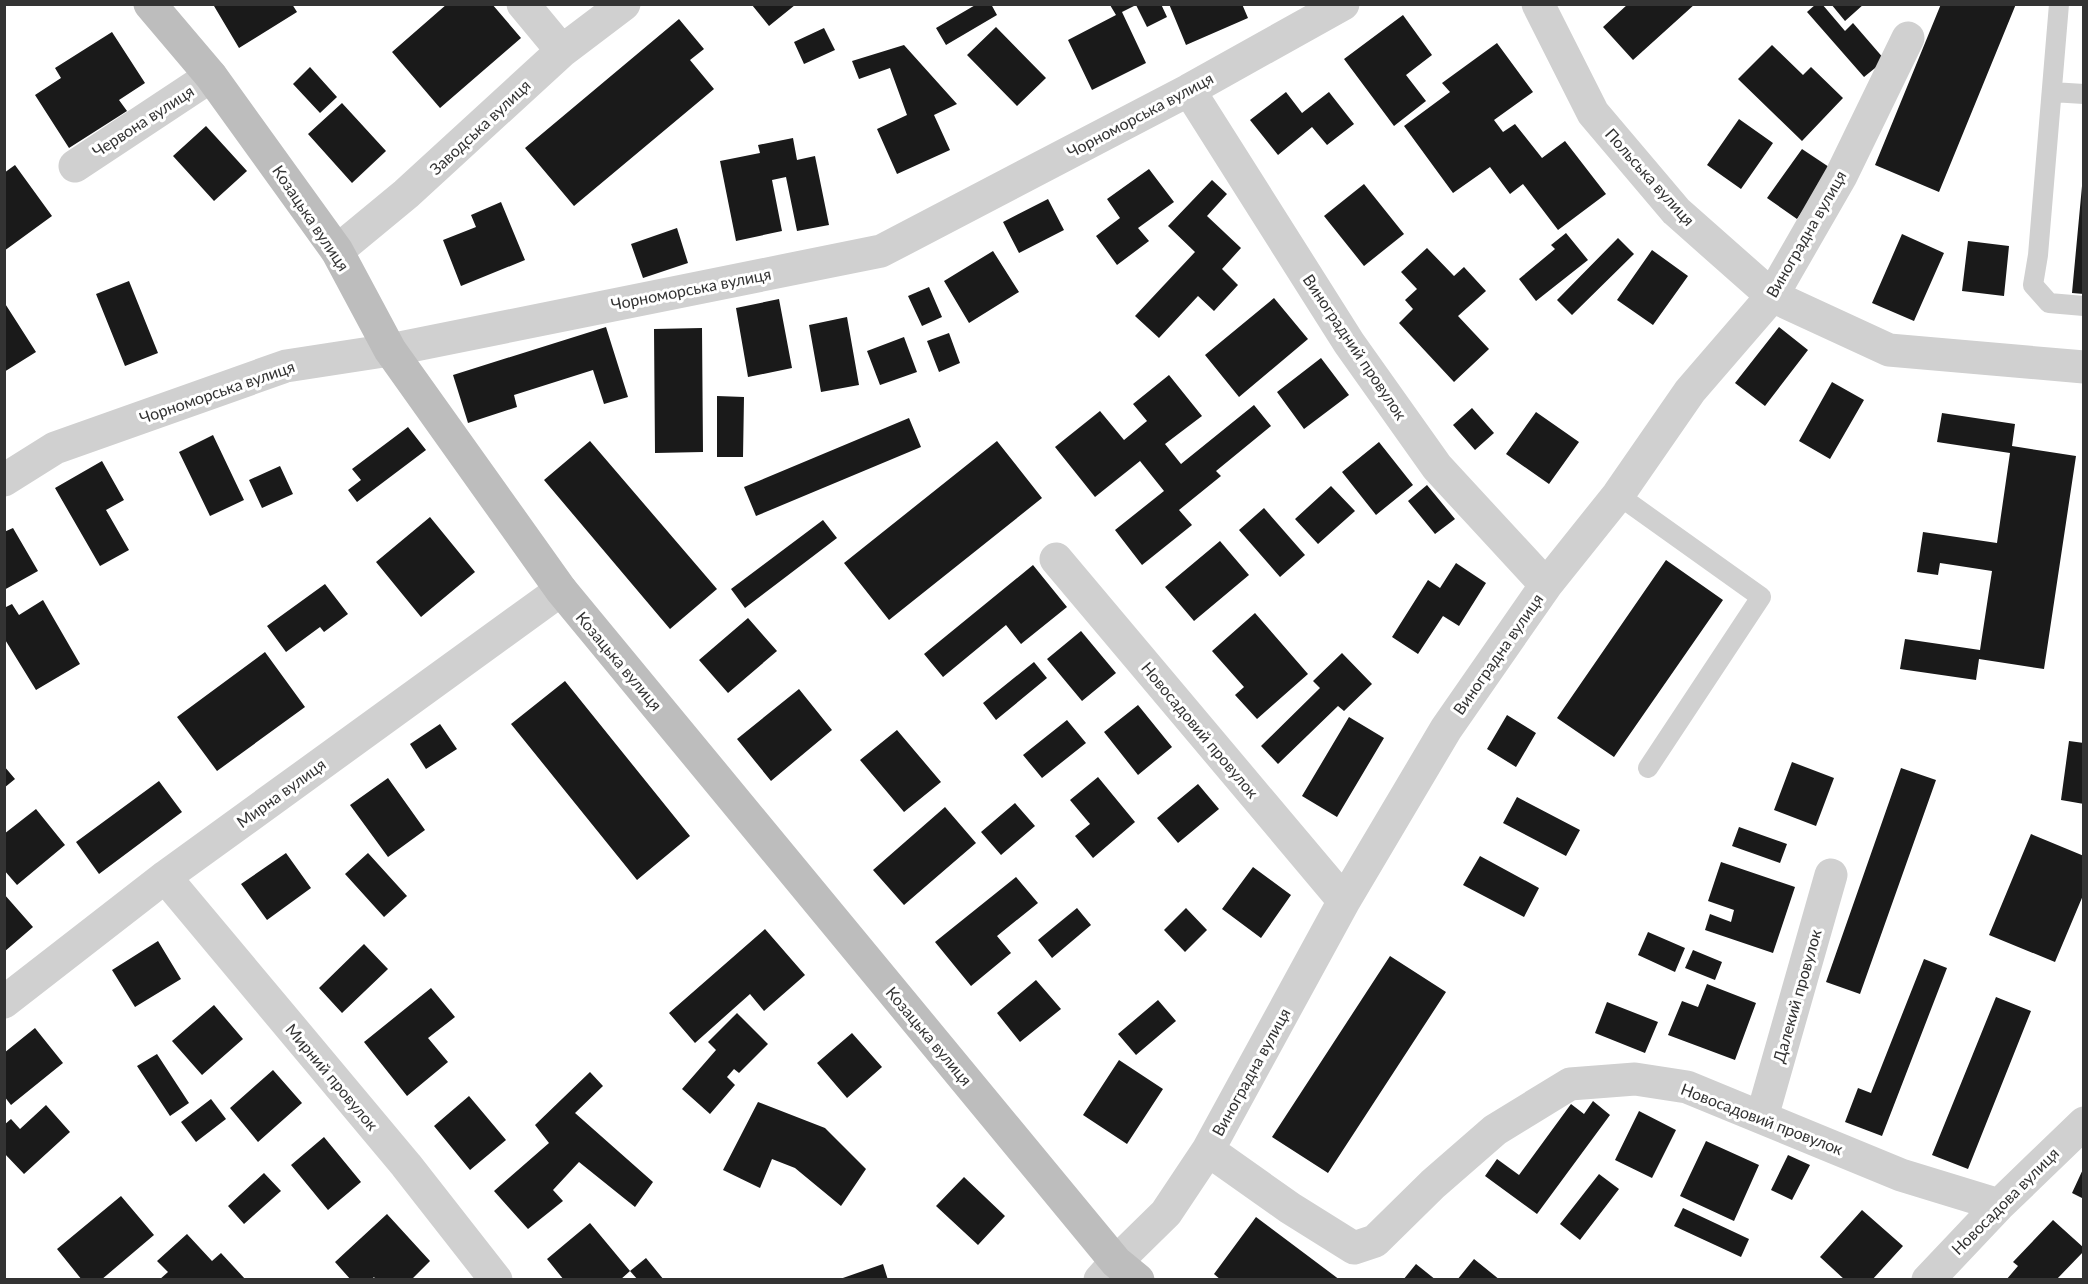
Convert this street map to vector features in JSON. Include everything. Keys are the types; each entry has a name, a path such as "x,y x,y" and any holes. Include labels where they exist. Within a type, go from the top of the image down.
{"street":[{"name":"Козацька вулиця","path":"150,4 211,76 337,251 390,350 561,590 1118,1274"},
{"path":"523,4 562,51"},
{"name":"Заводська вулиця","path":"337,251 406,194 562,51 624,4"},
{"name":"Чорноморська вулиця","path":"4,480 55,448 286,366 390,350 881,251 1189,90 1343,4"},
{"name":"Польська вулиця","path":"1538,4 1593,113 1676,211 1772,296 1889,350 2084,367"},
{"name":"Виноградна вулиця","path":"1118,1274 1166,1213 1208,1150 1344,901 1446,729 1546,585 1618,495 1690,392 1772,296 1841,176 1908,38"},
{"name":"Червона вулиця","path":"75,166 211,76"},
{"name":"Виноградний провулок","path":"1189,90 1349,343 1437,466 1546,585"},
{"name":"Новосадовий провулок","path":"1056,559 1344,901"},
{"name":"Мирна вулиця","path":"4,1002 165,877 561,590"},
{"name":"Далекий провулок","path":"1762,1118 1831,875"},
{"name":"Мирний провулок","path":"165,877 406,1165 496,1280"},
{"name":"Новосадовий провулок","path":"1208,1150 1290,1208 1354,1248 1375,1241 1432,1184 1495,1130 1570,1084 1635,1079 1687,1088 1901,1175 1998,1205"},
{"name":"Новосадова вулиця","path":"1928,1280 1998,1205 2084,1123"}],"lane":[{"path":"2059,4 2038,255 2033,285 2049,303 2084,306"},
{"path":"2052,92 2084,94"},
{"path":"1618,495 1761,597 1648,768"}],"building":[{"path":"216,4 292,4 297,12 239,48 214,6"},
{"path":"447,4 492,4 521,38 440,108 392,52"},
{"path":"977,4 991,4 997,15 946,45 936,28"},
{"path":"1161,4 1167,17 1147,27 1136,5 1122,12 1146,63 1092,90 1068,40 1116,15 1110,5"},
{"path":"1169,4 1242,4 1248,18 1186,45"},
{"path":"1628,4 1695,4 1633,60 1603,27"},
{"path":"1816,4 1822,4 1845,31 1853,23 1885,60 1864,77 1807,12"},
{"path":"1831,4 1864,4 1845,21"},
{"path":"1941,4 2016,4 1939,192 1875,165"},
{"path":"752,5 795,5 769,26"},
{"path":"1403,15 1432,55 1406,75 1426,101 1394,126 1344,59"},
{"path":"679,19 704,49 690,60 714,89 574,206 525,148"},
{"path":"996,27 1046,78 1017,106 967,55"},
{"path":"824,28 835,50 804,64 794,42"},
{"path":"112,32 145,83 119,100 127,111 69,148 35,95 61,78 55,68"},
{"path":"1497,43 1533,92 1494,120 1503,132 1515,124 1542,158 1565,141 1606,194 1558,230 1523,184 1510,194 1490,167 1453,193 1404,126 1450,92 1442,83"},
{"path":"904,45 957,104 934,115 950,150 897,174 877,129 907,115 890,68 859,79 852,61"},
{"path":"1772,45 1803,75 1811,67 1843,98 1802,141 1738,79"},
{"path":"310,67 337,97 320,113 293,84"},
{"path":"1286,92 1302,113 1329,92 1354,124 1327,145 1312,127 1278,155 1250,120"},
{"path":"342,103 386,151 352,183 308,134"},
{"path":"1739,119 1773,143 1741,189 1707,165"},
{"path":"206,126 247,171 214,201 173,156"},
{"path":"793,138 797,160 815,156 829,225 797,231 786,177 772,180 782,231 736,241 720,161 760,153 758,145"},
{"path":"1802,149 1832,169 1797,219 1767,198"},
{"path":"15,165 52,216 4,251 4,173"},
{"path":"1149,169 1174,202 1138,228 1149,241 1117,265 1096,236 1120,218 1107,199"},
{"path":"1212,180 1227,194 1207,216 1241,248 1222,269 1238,285 1214,311 1198,296 1159,338 1135,316 1195,252 1168,226"},
{"path":"1364,184 1404,234 1364,266 1324,216"},
{"path":"2082,186 2084,186 2084,294 2072,293"},
{"path":"1048,199 1064,230 1019,253 1003,222"},
{"path":"501,202 525,260 461,286 443,240 476,227 471,215"},
{"path":"677,228 688,263 643,278 631,244"},
{"path":"1566,233 1588,260 1536,301 1519,279 1555,249 1551,245"},
{"path":"1902,234 1944,253 1914,321 1872,303"},
{"path":"1618,238 1634,254 1572,315 1557,300"},
{"path":"1968,241 2009,246 2004,296 1962,291"},
{"path":"1427,248 1454,276 1464,267 1486,291 1458,316 1489,349 1454,382 1399,323 1413,309 1405,300 1417,289 1401,272"},
{"path":"1652,250 1688,276 1653,325 1617,300"},
{"path":"993,251 1019,292 969,323 944,281"},
{"path":"129,281 158,353 125,366 96,294"},
{"path":"929,287 942,317 922,326 908,296"},
{"path":"1274,298 1308,339 1239,397 1205,355"},
{"path":"779,299 792,368 748,377 736,308"},
{"path":"4,302 36,352 4,372"},
{"path":"847,317 859,385 821,392 809,325"},
{"path":"606,327 628,397 604,404 593,370 514,395 517,407 468,423 453,375"},
{"path":"1779,327 1808,350 1765,406 1735,383"},
{"path":"702,328 703,452 655,453 654,329"},
{"path":"949,333 960,363 939,372 927,341"},
{"path":"904,337 917,372 880,385 867,351"},
{"path":"1321,358 1349,395 1304,429 1277,392"},
{"path":"1169,375 1202,416 1165,444 1181,464 1254,405 1271,426 1216,471 1221,476 1179,510 1192,525 1142,565 1115,530 1164,491 1140,461 1095,497 1055,447 1100,411 1124,440 1147,421 1133,404"},
{"path":"1832,382 1864,400 1830,459 1799,441"},
{"path":"717,396 744,397 743,457 717,457"},
{"path":"1472,408 1494,433 1475,450 1453,425"},
{"path":"1536,412 1579,442 1549,484 1506,454"},
{"path":"1942,413 2015,424 2012,446 2076,456 2044,669 1979,659 1976,680 1900,669 1905,639 1980,650 1992,571 1940,563 1938,575 1917,572 1923,532 1997,543 2010,453 1937,442"},
{"path":"909,418 921,447 756,516 744,487"},
{"path":"408,427 426,450 357,502 348,490 361,480 352,469"},
{"path":"213,435 244,500 210,516 179,452"},
{"path":"590,441 717,589 670,629 544,480"},
{"path":"997,441 1042,498 889,620 844,563"},
{"path":"1379,442 1413,485 1376,515 1342,472"},
{"path":"102,461 124,500 106,510 129,550 100,566 55,488"},
{"path":"280,466 293,494 262,508 249,480"},
{"path":"1427,485 1455,519 1435,534 1408,501"},
{"path":"1331,486 1355,511 1318,544 1295,519"},
{"path":"1264,508 1305,555 1280,577 1239,530"},
{"path":"430,517 475,572 421,617 376,562"},
{"path":"823,520 837,538 745,608 731,589"},
{"path":"13,528 38,571 4,590 4,532"},
{"path":"1220,541 1249,575 1194,621 1165,587"},
{"path":"1666,560 1723,600 1614,757 1557,718"},
{"path":"1456,563 1486,583 1459,626 1443,616 1418,654 1392,637 1428,580 1440,588"},
{"path":"1033,565 1067,607 1021,644 1006,625 943,677 924,654"},
{"path":"325,584 348,614 324,632 320,627 286,652 267,626"},
{"path":"43,600 80,664 36,690 4,638 4,608 12,604 19,615"},
{"path":"1255,613 1308,674 1257,719 1235,695 1244,687 1212,651"},
{"path":"748,618 777,651 728,693 699,660"},
{"path":"1081,631 1116,673 1082,701 1047,659"},
{"path":"265,652 305,707 217,771 177,717"},
{"path":"1342,653 1372,684 1344,711 1338,706 1278,764 1261,746 1320,688 1313,681"},
{"path":"1034,662 1047,678 996,720 983,703"},
{"path":"565,681 690,836 637,880 511,724"},
{"path":"799,689 832,730 771,781 737,739"},
{"path":"1138,705 1172,747 1138,775 1104,732"},
{"path":"1507,715 1536,733 1516,767 1487,749"},
{"path":"1349,717 1384,738 1337,817 1302,796"},
{"path":"1067,720 1086,743 1042,778 1023,755"},
{"path":"440,724 457,749 426,769 410,744"},
{"path":"897,730 941,782 904,812 860,760"},
{"path":"2069,741 2084,743 2084,804 2061,800"},
{"path":"1792,762 1834,778 1816,826 1774,810"},
{"path":"4,766 15,779 4,788"},
{"path":"1901,768 1936,780 1860,994 1826,982"},
{"path":"1098,777 1135,822 1093,858 1075,836 1090,824 1070,800"},
{"path":"388,778 425,830 388,857 350,805"},
{"path":"159,781 182,812 99,874 76,842"},
{"path":"1198,784 1219,809 1178,843 1157,818"},
{"path":"1517,797 1580,830 1566,856 1503,823"},
{"path":"1015,803 1035,826 1001,855 981,832"},
{"path":"945,807 976,843 904,905 873,870"},
{"path":"36,809 65,845 17,885 4,870 4,834"},
{"path":"1739,827 1787,844 1780,863 1732,846"},
{"path":"2031,834 2084,856 2084,893 2055,962 1989,935"},
{"path":"286,853 311,888 267,920 241,884"},
{"path":"368,853 407,896 384,917 345,874"},
{"path":"1480,856 1539,888 1524,917 1463,885"},
{"path":"1721,862 1795,887 1773,953 1705,930 1710,914 1731,922 1734,910 1708,901"},
{"path":"1253,867 1291,895 1261,938 1222,909"},
{"path":"1016,877 1038,903 997,936 1011,953 971,986 935,942"},
{"path":"4,894 33,927 4,952"},
{"path":"1077,908 1091,925 1052,958 1038,940"},
{"path":"1186,908 1207,930 1185,952 1164,930"},
{"path":"765,929 805,975 764,1011 750,994 695,1043 669,1013"},
{"path":"1648,932 1685,948 1675,972 1638,955"},
{"path":"158,941 181,979 135,1007 112,970"},
{"path":"364,944 388,969 342,1013 319,988"},
{"path":"1693,950 1722,962 1715,980 1685,968"},
{"path":"1390,956 1446,992 1328,1173 1272,1137"},
{"path":"1924,959 1947,968 1882,1136 1845,1122 1858,1088 1871,1093"},
{"path":"1036,980 1061,1009 1020,1042 997,1013"},
{"path":"1707,984 1756,1003 1735,1060 1668,1035 1682,1001 1698,1007"},
{"path":"431,988 455,1017 428,1038 448,1062 407,1096 364,1042"},
{"path":"1996,997 2031,1011 1968,1169 1932,1155"},
{"path":"1158,1000 1176,1021 1136,1055 1118,1034"},
{"path":"1607,1002 1658,1022 1645,1053 1595,1033"},
{"path":"214,1005 243,1039 202,1075 172,1041"},
{"path":"737,1013 768,1044 739,1073 734,1069 727,1077 735,1085 710,1114 682,1089 716,1050 708,1042"},
{"path":"35,1028 63,1063 11,1105 4,1096 4,1053"},
{"path":"852,1033 882,1067 847,1098 817,1063"},
{"path":"157,1054 189,1103 170,1116 137,1066"},
{"path":"1119,1060 1163,1089 1127,1144 1083,1115"},
{"path":"273,1070 302,1103 258,1142 230,1108"},
{"path":"590,1072 603,1086 575,1113 653,1182 635,1207 579,1162 553,1190 563,1201 528,1229 494,1191 549,1143 535,1125"},
{"path":"469,1096 506,1140 470,1170 434,1126"},
{"path":"211,1099 226,1119 196,1142 181,1122"},
{"path":"1593,1101 1610,1115 1537,1214 1485,1176 1497,1159 1519,1175 1571,1104 1584,1114"},
{"path":"758,1102 825,1128 866,1169 841,1206 795,1168 772,1159 760,1188 723,1170"},
{"path":"46,1105 70,1132 24,1174 4,1153 4,1125 11,1119 20,1129"},
{"path":"1639,1111 1676,1130 1652,1178 1615,1160"},
{"path":"324,1137 361,1182 328,1210 291,1165"},
{"path":"1706,1141 1759,1165 1734,1221 1680,1196"},
{"path":"1788,1155 1810,1165 1792,1200 1771,1190"},
{"path":"2084,1167 2084,1199 2072,1193"},
{"path":"264,1173 281,1191 244,1224 228,1206"},
{"path":"1599,1174 1619,1189 1580,1240 1560,1224"},
{"path":"964,1177 1005,1216 978,1245 936,1206"},
{"path":"121,1196 154,1235 101,1280 82,1280 57,1249"},
{"path":"1683,1208 1749,1239 1741,1257 1674,1226"},
{"path":"1862,1210 1903,1246 1872,1280 1845,1280 1820,1257"},
{"path":"387,1214 430,1261 411,1280 376,1280 374,1277 371,1280 351,1280 335,1262"},
{"path":"1256,1217 1340,1280 1221,1280 1214,1274"},
{"path":"2053,1220 2084,1248 2084,1251 2056,1280 2006,1280 2018,1266 2013,1262"},
{"path":"590,1223 630,1271 620,1280 564,1280 547,1259"},
{"path":"187,1234 212,1261 221,1253 246,1280 159,1280 168,1272 157,1261"},
{"path":"646,1258 664,1280 638,1280 630,1271"},
{"path":"1474,1259 1500,1280 1457,1280"},
{"path":"883,1264 888,1280 840,1280 840,1279"},
{"path":"1416,1264 1436,1280 1403,1280"}]}
